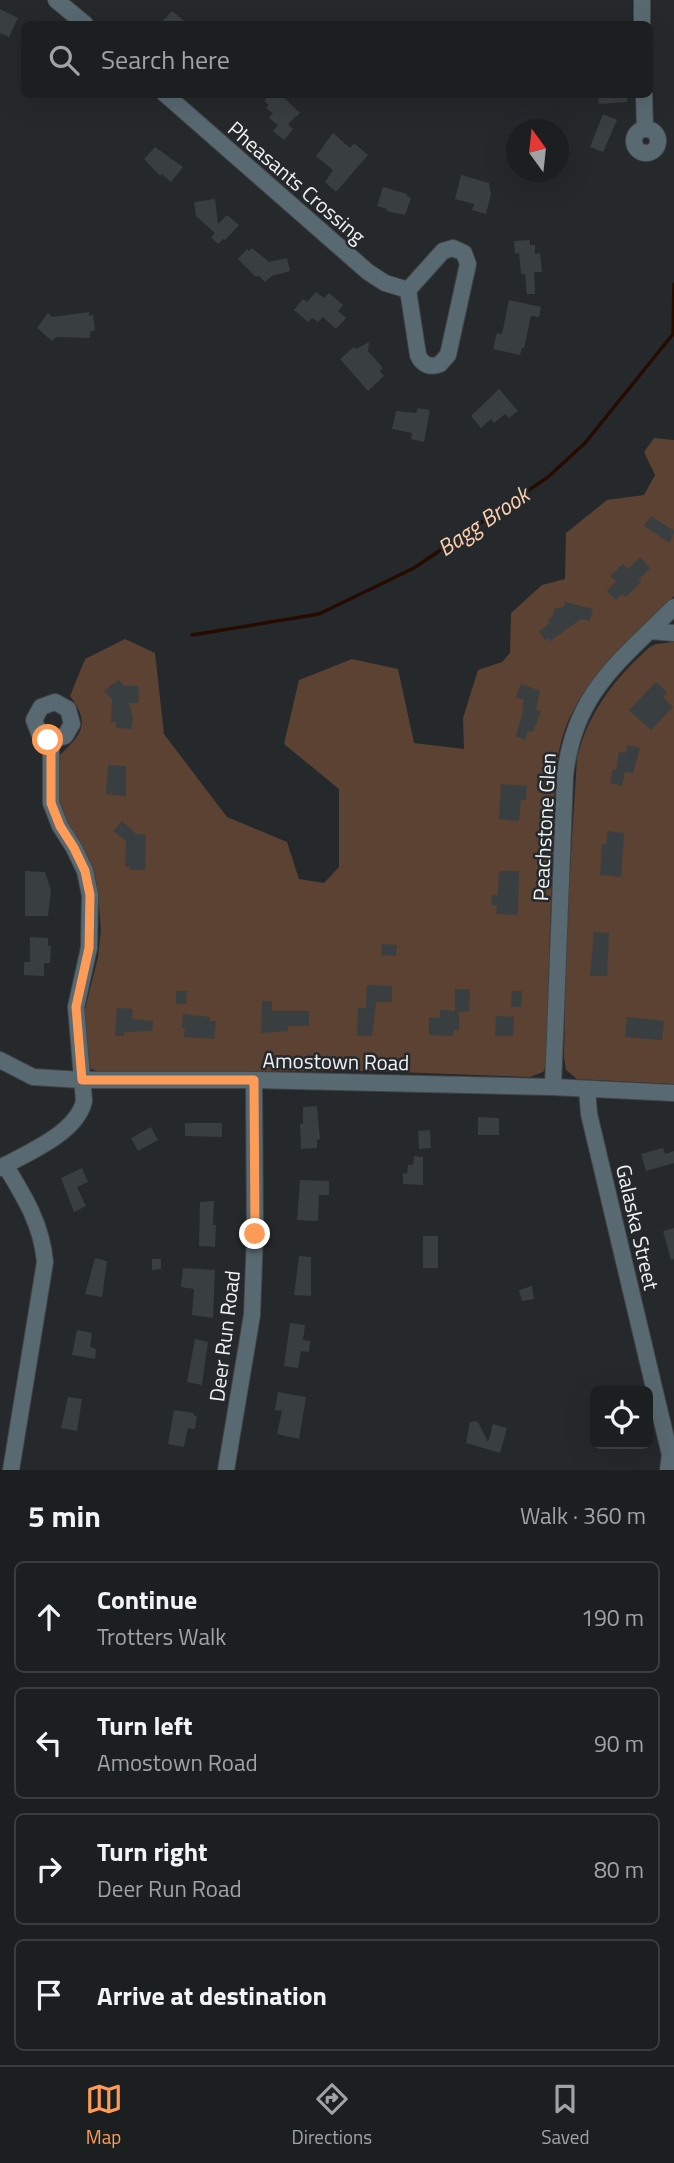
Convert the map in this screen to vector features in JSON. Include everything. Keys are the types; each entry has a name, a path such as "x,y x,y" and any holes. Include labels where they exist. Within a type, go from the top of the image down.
{"street":[{"path":"57,0 82,21"},
{"path":"642,0 642,21"},
{"name":"Pheasants Crossing","path":"170,98 368,272 385,283 408,290"},
{"path":"644,98 645,129"},
{"path":"458,249 466,255 468,264 448,355 438,365 428,366 419,358 408,290 446,250 458,249"},
{"name":"Peachstone Glen","path":"554,1087 568,752 588,699 608,673 674,607"},
{"path":"650,631 674,633"},
{"path":"11,1470 45,1262 35,1218 2,1166 61,1133 81,1113 84,1101 76,1007 89,948 90,895 85,871 60,826 51,803 51,740"},
{"name":"Amostown Road","path":"0,1060 33,1077 82,1080 254,1080 554,1087 674,1093"},
{"name":"Deer Run Road","path":"226,1470 252,1315 255,1234 254,1080"},
{"name":"Galaska Street","path":"587,1089 589,1114 671,1462"}],"shaded area":[{"path":"654,438 674,440 674,596 619,650 594,679 573,711 561,743 554,795 547,1065 543,1072 530,1077 369,1071 99,1072 91,1069 87,1060 84,1013 98,957 101,930 98,893 86,854 61,813 57,796 59,756 81,728 80,714 70,696 85,659 125,639 155,653 164,734 227,817 287,842 299,879 324,883 339,867 339,789 284,744 299,680 352,659 398,669 414,743 464,749 463,718 478,670 502,662 510,653 511,613 542,585 565,579 566,533 607,500 644,495 655,475 644,452"},
{"path":"674,642 674,1084 577,1079 566,1070 564,1058 566,935 577,758 588,726 614,684 650,647"}],"building":[{"path":"0,9 18,18 9,37 0,33"},
{"path":"172,11 184,21 163,21"},
{"path":"267,98 284,98 300,113 288,124 293,129 284,140 273,131 278,125 269,118 273,113 266,108 269,105 264,101"},
{"path":"598,98 627,98 627,102 599,104"},
{"path":"603,114 617,120 603,152 590,147"},
{"path":"333,133 350,148 354,143 368,155 336,192 325,182 333,170 316,156"},
{"path":"155,147 183,167 171,182 162,174 160,176 144,159"},
{"path":"461,175 489,183 491,194 486,214 472,210 474,204 455,199"},
{"path":"383,187 407,194 411,198 405,215 377,206"},
{"path":"215,199 218,224 227,215 239,225 218,244 211,237 215,233 196,216 194,202"},
{"path":"530,240 530,245 535,245 535,254 540,253 542,272 534,272 535,294 527,294 519,253 515,254 514,241"},
{"path":"252,248 269,262 287,258 290,271 272,276 265,282 259,276 256,277 238,259 247,249 249,251"},
{"path":"316,292 324,298 329,293 343,305 338,311 346,318 336,329 323,317 318,322 312,318 308,322 294,310 303,299 307,302"},
{"path":"509,300 541,307 539,317 531,316 520,355 493,349 497,333 502,334"},
{"path":"89,312 89,316 93,315 95,330 90,332 90,338 56,337 52,341 37,328 48,313 52,317"},
{"path":"369,342 368,351 383,368 380,371 384,376 368,391 340,359 354,347 356,349"},
{"path":"499,389 518,411 509,418 505,414 494,423 491,419 481,428 471,416"},
{"path":"418,408 430,410 424,442 411,439 412,433 392,429 396,411 416,413"},
{"path":"651,516 674,531 670,543 644,526"},
{"path":"640,557 650,568 626,597 622,594 616,600 607,591 616,581 610,576 623,564 628,569"},
{"path":"565,602 593,609 590,621 581,619 550,641 548,638 545,640 539,631 550,623 548,620 553,616 554,609 564,607"},
{"path":"118,680 125,686 139,686 138,703 129,703 133,717 131,729 116,728 116,722 111,722 112,699 104,691"},
{"path":"656,682 667,692 663,697 673,707 651,730 629,710"},
{"path":"521,684 540,691 536,710 541,711 533,732 528,731 525,740 516,736 524,707 524,700 516,697"},
{"path":"627,745 640,748 633,773 625,772 622,786 610,783 613,769 616,770 619,752 626,753"},
{"path":"108,765 126,766 126,796 106,794"},
{"path":"501,784 527,786 526,800 521,800 519,821 499,819"},
{"path":"122,821 136,834 146,835 145,870 130,870 130,867 125,866 126,841 113,831"},
{"path":"607,831 624,833 621,877 600,875 602,844 606,845"},
{"path":"25,871 45,872 51,890 48,916 25,916"},
{"path":"499,871 519,871 518,915 496,914 497,905 491,905 492,895 498,895"},
{"path":"594,932 609,933 607,976 590,976"},
{"path":"30,937 48,938 48,946 51,946 50,963 44,963 44,976 24,975 24,962 30,962"},
{"path":"382,944 397,945 396,956 381,955"},
{"path":"367,985 392,986 392,1002 376,1002 372,1036 357,1036 358,1008 366,1008"},
{"path":"455,989 470,989 469,1011 459,1012 459,1030 454,1030 453,1036 429,1035 429,1017 440,1018 440,1010 455,1011"},
{"path":"176,991 187,991 186,1004 176,1004"},
{"path":"512,991 522,991 521,1007 511,1007"},
{"path":"262,1001 272,1001 272,1011 309,1011 309,1026 288,1026 288,1031 261,1033"},
{"path":"117,1008 133,1009 132,1019 153,1021 152,1031 124,1032 124,1036 115,1036"},
{"path":"183,1014 210,1017 210,1021 216,1021 214,1039 184,1037"},
{"path":"496,1016 514,1017 513,1036 495,1036"},
{"path":"627,1017 664,1021 662,1040 625,1037"},
{"path":"317,1106 320,1139 317,1140 317,1148 301,1149 300,1124 303,1124 303,1107"},
{"path":"478,1117 499,1118 499,1135 478,1135"},
{"path":"185,1123 222,1123 222,1137 185,1136"},
{"path":"151,1127 158,1140 138,1151 131,1138"},
{"path":"430,1130 431,1148 419,1149 418,1131"},
{"path":"663,1148 665,1154 674,1151 674,1163 646,1171 641,1154"},
{"path":"414,1156 423,1157 423,1185 403,1184 403,1173 407,1174 408,1165 413,1165"},
{"path":"82,1168 88,1182 77,1187 86,1206 74,1212 61,1178"},
{"path":"300,1180 329,1181 329,1195 319,1195 318,1221 297,1220"},
{"path":"214,1201 215,1247 199,1246 200,1202"},
{"path":"674,1228 674,1259 671,1260 663,1231"},
{"path":"423,1236 438,1236 438,1268 423,1268"},
{"path":"299,1256 311,1257 311,1296 294,1295"},
{"path":"95,1258 107,1261 102,1297 85,1294"},
{"path":"152,1259 161,1259 161,1269 152,1270"},
{"path":"183,1268 215,1270 213,1318 192,1315 194,1289 181,1287"},
{"path":"532,1286 534,1299 522,1301 519,1290"},
{"path":"290,1323 305,1325 303,1340 310,1341 309,1352 301,1351 298,1368 284,1366"},
{"path":"77,1330 92,1333 90,1347 96,1349 95,1359 72,1355"},
{"path":"195,1339 208,1342 202,1385 187,1382"},
{"path":"278,1392 306,1397 299,1439 277,1434 282,1411 275,1410"},
{"path":"68,1397 82,1399 77,1431 61,1428"},
{"path":"174,1410 194,1413 194,1416 197,1416 195,1429 188,1428 184,1447 168,1444"},
{"path":"475,1421 488,1442 493,1424 507,1428 500,1453 466,1443 470,1422"}],"waterway":[{"name":"Bagg Brook","path":"192,635 319,614 414,568 548,477 585,443 673,334 674,284"}],"route":[{"path":"48,740 51,740 49,778 54,815 85,871 90,895 89,948 76,1007 82,1080 254,1080 255,1234"}]}
